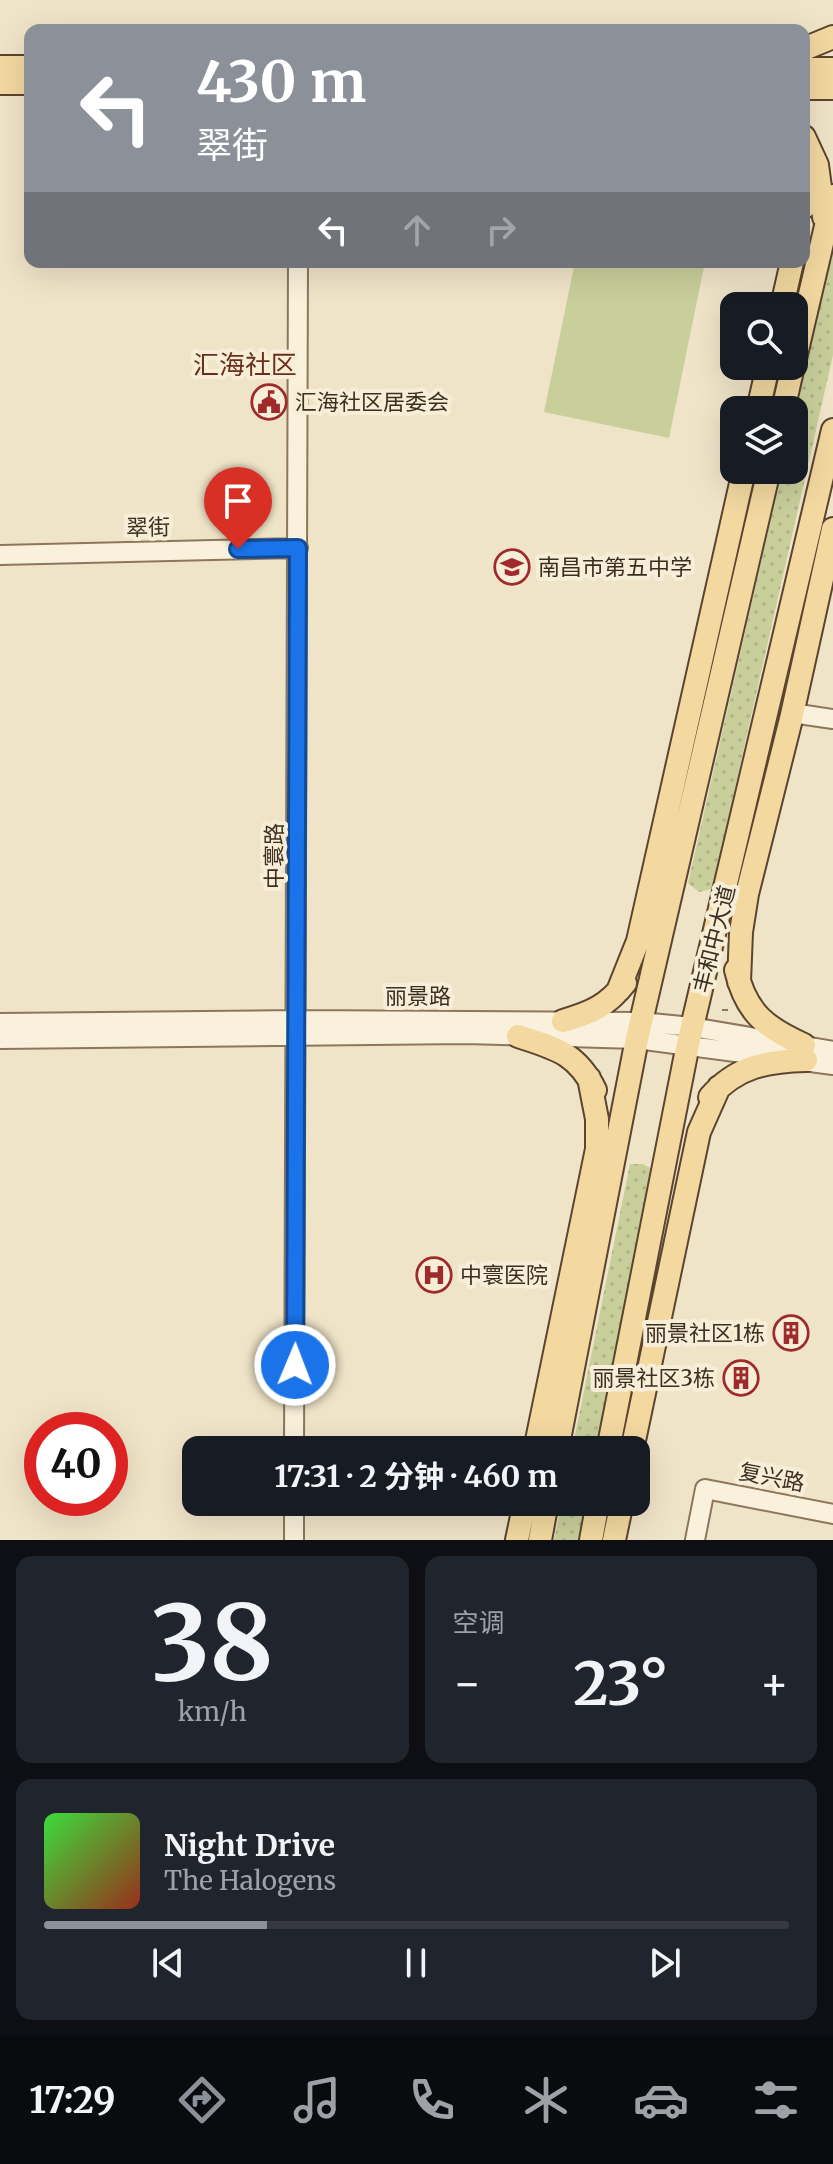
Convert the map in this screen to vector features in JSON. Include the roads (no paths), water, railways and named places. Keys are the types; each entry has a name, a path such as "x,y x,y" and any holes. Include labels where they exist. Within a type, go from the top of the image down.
{"main road":[{"path":"810,47 833,37"},
{"path":"0,67 24,67"},
{"path":"810,69 833,69"},
{"path":"0,83 24,83"},
{"path":"810,88 833,88"},
{"path":"810,150 817,165 825,231"},
{"path":"808,304 833,196"},
{"path":"785,292 791,268"},
{"name":"丰和中大道","path":"611,1436 690,1036 833,430"},
{"path":"618,991 638,941 741,484"},
{"path":"560,1436 639,1031 766,484"},
{"path":"739,982 741,932 747,894 833,529"},
{"path":"725,894 729,934 745,997 773,1031 805,1053"},
{"path":"563,1021 589,1014 618,991 640,964 663,925"},
{"path":"518,1036 561,1050 589,1078 599,1099 612,1167"},
{"path":"660,1184 699,1110 719,1087 754,1065 805,1053"},
{"path":"538,1436 597,1149 597,1119 589,1078"},
{"path":"635,1436 699,1132 719,1087"},
{"path":"517,1540 522,1516"},
{"path":"540,1540 544,1516"},
{"path":"591,1540 595,1516"},
{"path":"614,1540 619,1516"}],"street":[{"name":"中寰路","path":"294,1436 298,268"},
{"name":"翠街","path":"0,555 298,548"},
{"path":"792,713 833,719"},
{"name":"丽景路","path":"0,1039 563,1021 805,1053 833,1051"},
{"name":"丽景路","path":"0,1023 297,1028 518,1036 639,1031"},
{"name":"丽景路","path":"805,1053 833,1065"},
{"name":"复兴路","path":"695,1540 705,1489 833,1514"},
{"path":"294,1516 294,1540"}],"place":[{"name":"汇海社区居委会","path":"269,402"},
{"name":"南昌市第五中学","path":"512,567"},
{"name":"中寰医院","path":"434,1275"},
{"name":"丽景社区1栋","path":"791,1333"},
{"name":"丽景社区3栋","path":"741,1378"}],"district":[{"name":"汇海社区","path":"245,364"}]}
